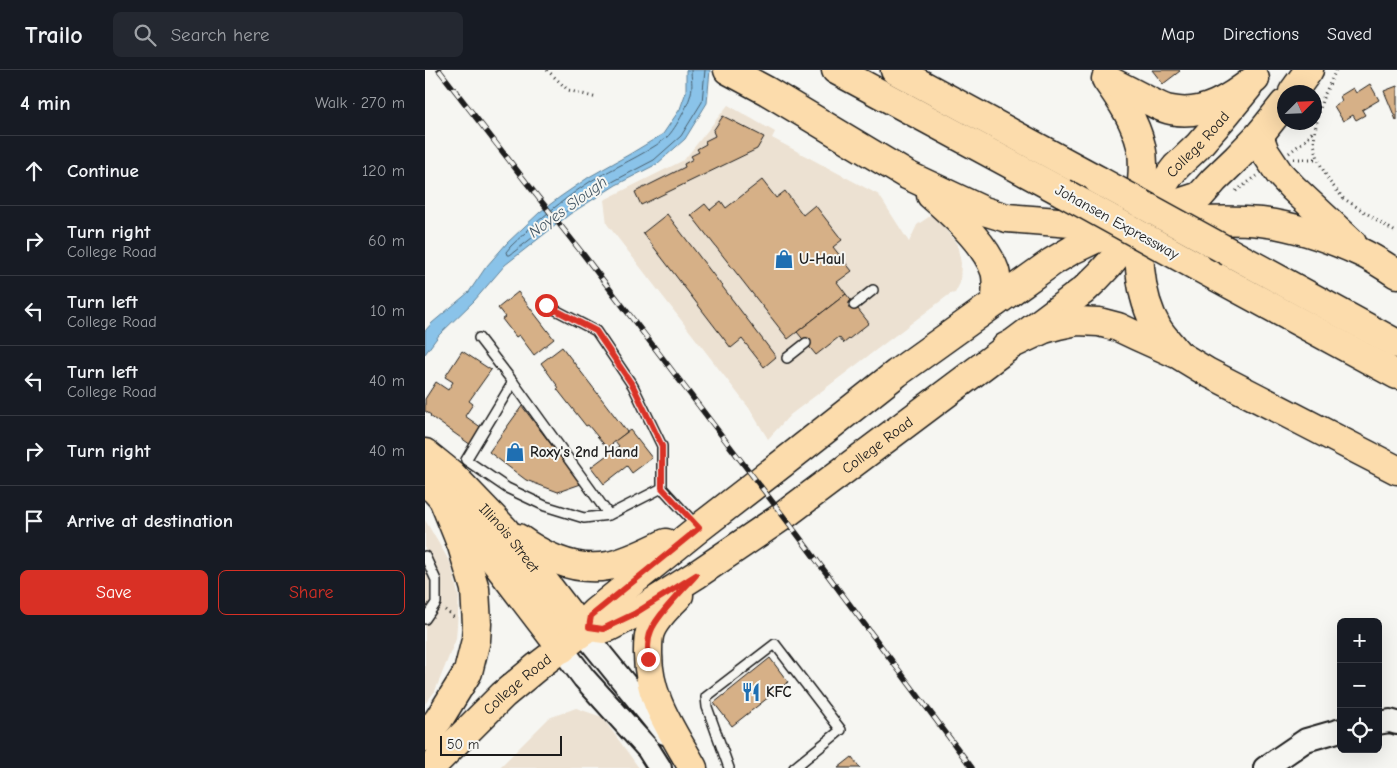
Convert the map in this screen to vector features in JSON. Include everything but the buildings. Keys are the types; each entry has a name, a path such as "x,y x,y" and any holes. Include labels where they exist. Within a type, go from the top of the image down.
{"main road":[{"name":"Johansen Expressway","path":"836,70 1397,376"},
{"name":"Johansen Expressway","path":"895,70 1397,344"},
{"path":"1298,85 1309,70"},
{"path":"729,71 775,96 907,175 984,212 1007,218 1071,223 1140,224 1207,220 1261,222 1321,236 1362,253 1397,274"},
{"path":"1099,75 1169,110 1183,112 1205,109 1219,103 1236,94 1258,74"},
{"name":"College Road","path":"586,629 603,629 634,614 783,516 1084,290 1102,274 1140,224 1159,190 1177,166 1190,155 1216,126 1258,74"},
{"path":"1099,75 1123,103 1134,125 1141,146 1144,166 1141,189 1139,254 1142,284 1149,309 1158,329 1179,355"},
{"name":"College Road","path":"430,768 503,695 537,666 586,629 591,616 595,612 897,373 1052,262 1072,250 1093,240 1140,224 1182,202 1200,196 1261,133 1277,114"},
{"path":"1261,133 1261,141 1265,152 1279,173 1362,253"},
{"path":"907,175 943,205 969,231 985,252 995,271 997,281 996,302"},
{"path":"1006,347 1044,329 1077,321 1099,322 1118,327 1179,355 1207,372 1397,470"},
{"name":"Illinois Street","path":"425,453 458,467 504,529 586,629"},
{"path":"425,737 468,672 477,624 475,589 462,546 434,491"},
{"name":"Illinois Street","path":"434,491 474,534 561,649"},
{"path":"504,529 547,556 575,567 594,568 609,566 628,559 699,528"},
{"path":"692,768 657,704 648,671 648,650 650,632 656,621 696,575"}],"street":[{"path":"586,629 692,768"},
{"path":"561,649 584,678 648,749 660,768"},
{"path":"1382,723 1397,723"},
{"path":"1265,768 1306,740 1337,731"}],"lane":[{"path":"854,305 873,290"},
{"path":"546,305 596,331 633,386 662,446 662,488 699,528"},
{"path":"479,338 609,515"},
{"path":"787,358 806,343"},
{"path":"513,382 458,467 545,506 584,518 609,515 662,488"},
{"path":"425,556 436,580 436,603 425,619"},
{"path":"727,765 705,697 775,644 841,730 794,768"}],"path":[{"path":"547,70 568,90 597,98"},
{"path":"1322,100 1336,70"},
{"path":"1283,158 1307,139 1315,130"},
{"path":"1315,130 1314,144 1318,159 1329,181 1343,198 1397,233"},
{"path":"1292,158 1318,159"}],"shaded area":[{"path":"728,105 775,132 772,138 879,195 909,242 917,225 933,214 957,244 961,263 960,283 955,293 950,294 790,415 768,439 749,408 607,224 604,200 684,160"},
{"path":"425,520 451,564 459,598 456,639 435,691 425,704"},
{"path":"576,708 602,717 639,768 499,768 549,718"}],"water":[{"name":"Noyes Slough","path":"686,70 710,70 707,103 685,139 657,164 616,185 570,214 505,265 474,301 439,335 425,354 425,331 469,292 486,267 507,243 540,212 589,177 663,134 680,109 686,92"}],"railway":[{"path":"439,70 583,254 797,534 972,768"}],"place":[{"name":"U-Haul","path":"784,259"},
{"name":"Roxy's 2nd Hand","path":"515,452"},
{"name":"KFC","path":"751,692"}],"route":[{"path":"546,305 596,331 633,386 662,446 662,488 699,528 591,616 589,627 603,629 634,614 696,575 656,621 648,641 648,659"}]}
